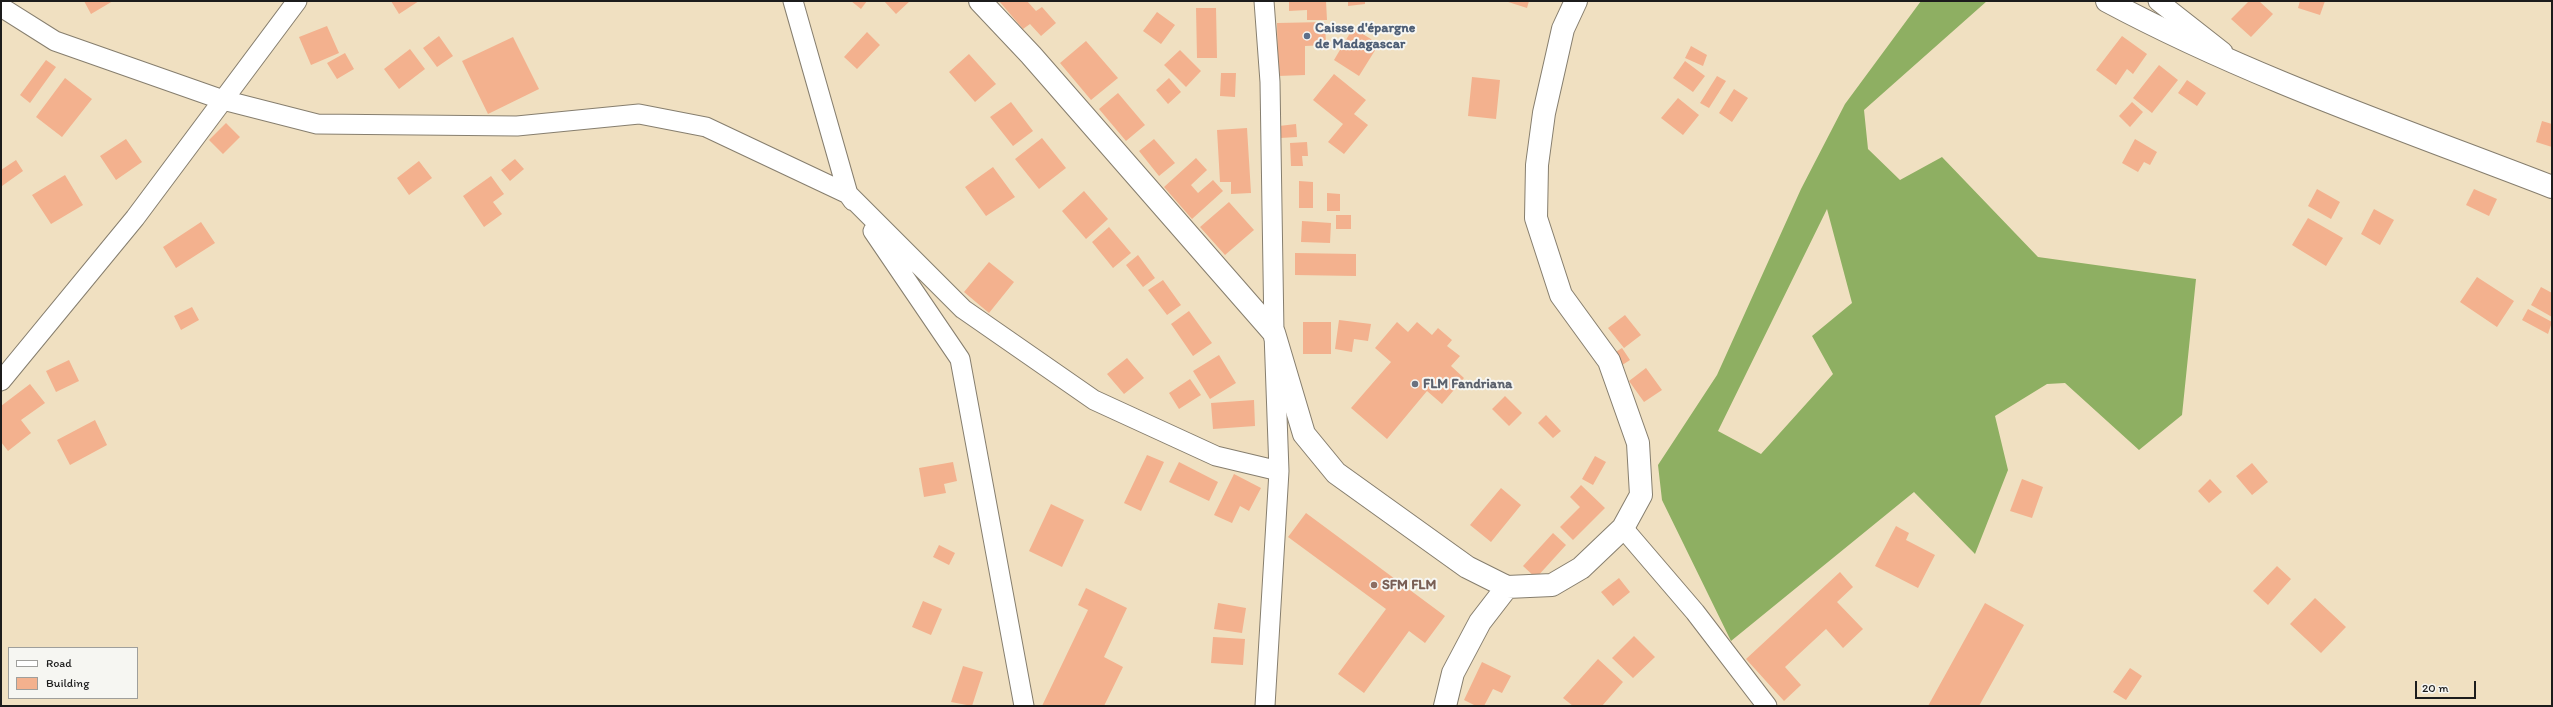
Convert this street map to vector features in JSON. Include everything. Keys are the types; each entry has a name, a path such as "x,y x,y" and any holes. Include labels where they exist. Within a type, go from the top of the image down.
{"main road":[{"path":"980,1 1031,55 1274,333 1304,434 1336,472 1467,567 1507,587 1552,585 1581,568 1623,528 1641,495 1638,443 1608,361 1561,295 1536,218 1536,164 1544,113 1563,29 1576,1"},
{"path":"2107,1 2166,33 2241,66 2552,187"},
{"path":"1445,706 1453,673 1480,622 1507,587"}],"street":[{"path":"1,381 135,218 297,1"},
{"path":"793,1 848,194 960,359 1024,706"},
{"path":"1264,1 1270,82 1274,333 1279,472 1265,706"},
{"path":"2158,1 2241,66"},
{"path":"1,7 54,41 223,100 317,124 517,126 639,114 706,127 848,194 963,309 1094,400 1216,456 1279,472"},
{"path":"1623,528 1695,612 1767,706"}],"green space":[{"path":"1921,1 1987,1 1864,110 1868,149 1900,180 1942,157 2038,257 2196,279 2182,415 2139,450 2065,383 2047,384 1995,416 2008,470 1975,554 1914,492 1731,641 1662,500 1658,465 1717,375 1801,189 1845,104","holes":["1827,209 1852,303 1812,336 1833,374 1761,454 1718,431"]}],"building":[{"path":"84,1 113,1 91,14"},
{"path":"391,1 419,1 399,14"},
{"path":"851,1 867,1 861,9"},
{"path":"884,1 910,1 896,14"},
{"path":"999,1 1027,1 1036,11 1042,7 1056,23 1041,36 1030,24 1023,29"},
{"path":"1289,1 1326,1 1327,20 1307,20 1307,10 1289,11"},
{"path":"1348,1 1365,1 1365,4 1348,6"},
{"path":"1505,1 1529,1 1527,8"},
{"path":"2249,1 2259,1 2273,14 2251,37 2231,19"},
{"path":"2300,1 2325,1 2320,15 2298,8"},
{"path":"1196,8 1216,8 1217,58 1197,58"},
{"path":"1157,12 1175,25 1161,44 1143,31"},
{"path":"1325,22 1326,45 1305,46 1305,75 1278,76 1277,23"},
{"path":"327,26 339,53 311,65 299,37"},
{"path":"1353,28 1379,44 1359,76 1334,60"},
{"path":"867,32 880,45 857,69 844,57"},
{"path":"439,36 453,56 437,67 423,48"},
{"path":"2122,36 2147,54 2133,74 2127,69 2116,85 2096,70"},
{"path":"513,37 539,89 488,114 462,61"},
{"path":"1086,41 1118,78 1091,100 1060,63"},
{"path":"1691,46 1707,55 1703,66 1685,58"},
{"path":"410,49 425,69 399,89 384,69"},
{"path":"1180,50 1201,71 1186,87 1164,65"},
{"path":"345,53 354,69 337,79 327,63"},
{"path":"969,54 996,84 975,102 949,72"},
{"path":"46,60 56,67 30,103 20,95"},
{"path":"1685,61 1705,76 1693,92 1673,78"},
{"path":"2159,65 2178,80 2152,113 2133,98"},
{"path":"1221,73 1236,73 1235,97 1220,96"},
{"path":"1334,74 1366,100 1354,114 1368,125 1344,154 1328,142 1343,124 1313,100"},
{"path":"1717,76 1726,81 1709,108 1700,103"},
{"path":"1472,77 1500,80 1496,119 1468,116"},
{"path":"65,78 92,99 62,137 36,117"},
{"path":"1169,78 1181,92 1168,104 1156,90"},
{"path":"2187,80 2206,93 2197,106 2178,93"},
{"path":"1734,89 1748,98 1732,122 1719,113"},
{"path":"1118,93 1145,125 1126,141 1099,109"},
{"path":"1678,98 1699,115 1683,135 1661,118"},
{"path":"1011,102 1033,131 1013,146 990,117"},
{"path":"2132,102 2143,112 2130,127 2119,116"},
{"path":"2542,121 2552,124 2552,147 2536,142"},
{"path":"226,123 240,137 223,154 209,140"},
{"path":"1296,124 1297,137 1280,138 1279,126"},
{"path":"1247,128 1251,193 1231,194 1231,182 1220,182 1217,130"},
{"path":"1042,138 1066,168 1039,189 1015,159"},
{"path":"126,139 142,162 116,180 100,156"},
{"path":"1154,139 1175,163 1159,176 1139,151"},
{"path":"2135,139 2157,152 2150,165 2144,162 2138,172 2122,163"},
{"path":"1307,142 1308,156 1302,156 1303,166 1291,166 1290,143"},
{"path":"1196,158 1207,170 1191,185 1198,193 1213,180 1223,191 1192,219 1164,187"},
{"path":"515,159 524,169 510,181 501,170"},
{"path":"16,160 23,171 2,186 1,170"},
{"path":"419,161 432,178 409,195 397,178"},
{"path":"993,167 1015,197 986,216 965,187"},
{"path":"65,175 83,205 51,224 32,195"},
{"path":"491,176 504,194 493,202 502,214 484,227 463,196"},
{"path":"1299,181 1313,182 1313,208 1299,208"},
{"path":"2317,189 2340,202 2331,219 2308,206"},
{"path":"2474,189 2497,199 2489,216 2466,205"},
{"path":"1084,191 1108,219 1086,239 1062,211"},
{"path":"1327,193 1340,194 1340,211 1327,211"},
{"path":"1229,202 1254,230 1225,255 1200,227"},
{"path":"2374,209 2394,220 2380,245 2361,234"},
{"path":"1336,215 1351,215 1351,229 1336,229"},
{"path":"2308,218 2343,238 2326,266 2292,245"},
{"path":"1302,221 1331,223 1330,243 1301,242"},
{"path":"201,222 215,243 176,268 163,247"},
{"path":"1109,227 1131,253 1113,268 1092,242"},
{"path":"1295,253 1356,254 1356,276 1295,275"},
{"path":"1138,255 1155,278 1143,287 1126,265"},
{"path":"989,262 1014,282 989,313 964,292"},
{"path":"2477,277 2514,301 2497,327 2460,302"},
{"path":"1163,280 1181,305 1167,315 1148,290"},
{"path":"2541,287 2552,293 2552,317 2531,305"},
{"path":"192,307 199,320 181,330 174,316"},
{"path":"2528,309 2552,322 2548,334 2522,320"},
{"path":"1189,311 1212,343 1193,356 1171,324"},
{"path":"1625,315 1641,335 1624,348 1608,328"},
{"path":"1339,320 1371,324 1368,341 1354,339 1352,352 1335,349"},
{"path":"1303,322 1331,322 1331,354 1303,354"},
{"name":"FLM Fandriana","path":"1397,322 1408,332 1417,322 1432,335 1438,328 1452,340 1447,346 1460,356 1451,366 1464,378 1442,404 1427,391 1387,439 1351,408 1391,362 1375,348"},
{"path":"1622,348 1630,360 1616,369 1608,357"},
{"path":"1219,355 1236,383 1210,399 1193,371"},
{"path":"1127,358 1144,378 1124,394 1107,374"},
{"path":"69,360 79,381 56,392 46,371"},
{"path":"1646,368 1662,390 1644,402 1629,381"},
{"path":"1190,379 1201,395 1179,409 1169,393"},
{"path":"30,384 45,403 21,420 31,433 8,451 1,442 1,406"},
{"path":"1505,396 1522,413 1509,426 1492,409"},
{"path":"1254,400 1255,426 1213,429 1211,403"},
{"path":"1546,415 1561,431 1553,438 1538,423"},
{"path":"95,420 107,445 70,465 57,440"},
{"path":"1147,455 1164,462 1141,511 1124,503"},
{"path":"1595,456 1606,462 1593,485 1582,479"},
{"path":"953,462 957,481 944,484 946,493 924,497 919,468"},
{"path":"1179,462 1218,482 1209,501 1169,482"},
{"path":"2252,463 2268,482 2252,495 2236,476"},
{"path":"1234,474 1261,488 1249,511 1240,506 1232,523 1214,515"},
{"path":"2022,479 2043,487 2032,518 2010,511"},
{"path":"2210,479 2222,492 2209,503 2198,491"},
{"path":"1581,485 1605,508 1573,540 1560,527 1580,507 1570,497"},
{"path":"1501,488 1521,505 1491,542 1470,525"},
{"path":"1051,504 1084,520 1062,567 1029,551"},
{"path":"1306,513 1445,616 1425,643 1409,631 1364,693 1338,674 1386,609 1288,537"},
{"path":"1896,526 1909,533 1906,540 1935,555 1918,588 1875,566"},
{"path":"1553,533 1566,545 1536,578 1523,566"},
{"path":"939,545 955,553 949,565 933,557"},
{"path":"2277,566 2291,579 2268,605 2253,591"},
{"path":"1840,572 1853,587 1837,602 1863,629 1843,648 1826,629 1785,667 1801,685 1784,701 1746,659"},
{"path":"1619,578 1630,592 1613,606 1601,592"},
{"path":"1086,588 1127,608 1104,657 1123,667 1104,706 1042,706 1088,610 1078,605"},
{"path":"2315,598 2346,627 2321,653 2290,624"},
{"path":"923,601 942,609 931,635 912,627"},
{"path":"1218,603 1246,608 1242,633 1214,629"},
{"path":"1985,603 2024,625 1979,706 1928,706"},
{"path":"1634,636 1655,657 1633,678 1612,658"},
{"path":"1213,637 1245,639 1243,665 1211,663"},
{"path":"1598,659 1623,682 1602,706 1573,706 1563,698"},
{"path":"1482,662 1511,676 1502,693 1493,689 1484,706 1476,706 1464,700"},
{"path":"963,666 983,672 972,706 951,702"},
{"path":"2130,668 2142,676 2126,700 2113,692"}],"place":[{"name":"Caisse d'épargne de Madagascar","path":"1307,36"},
{"name":"FLM Fandriana","path":"1415,384"},
{"name":"SFM FLM","path":"1374,585"}]}
